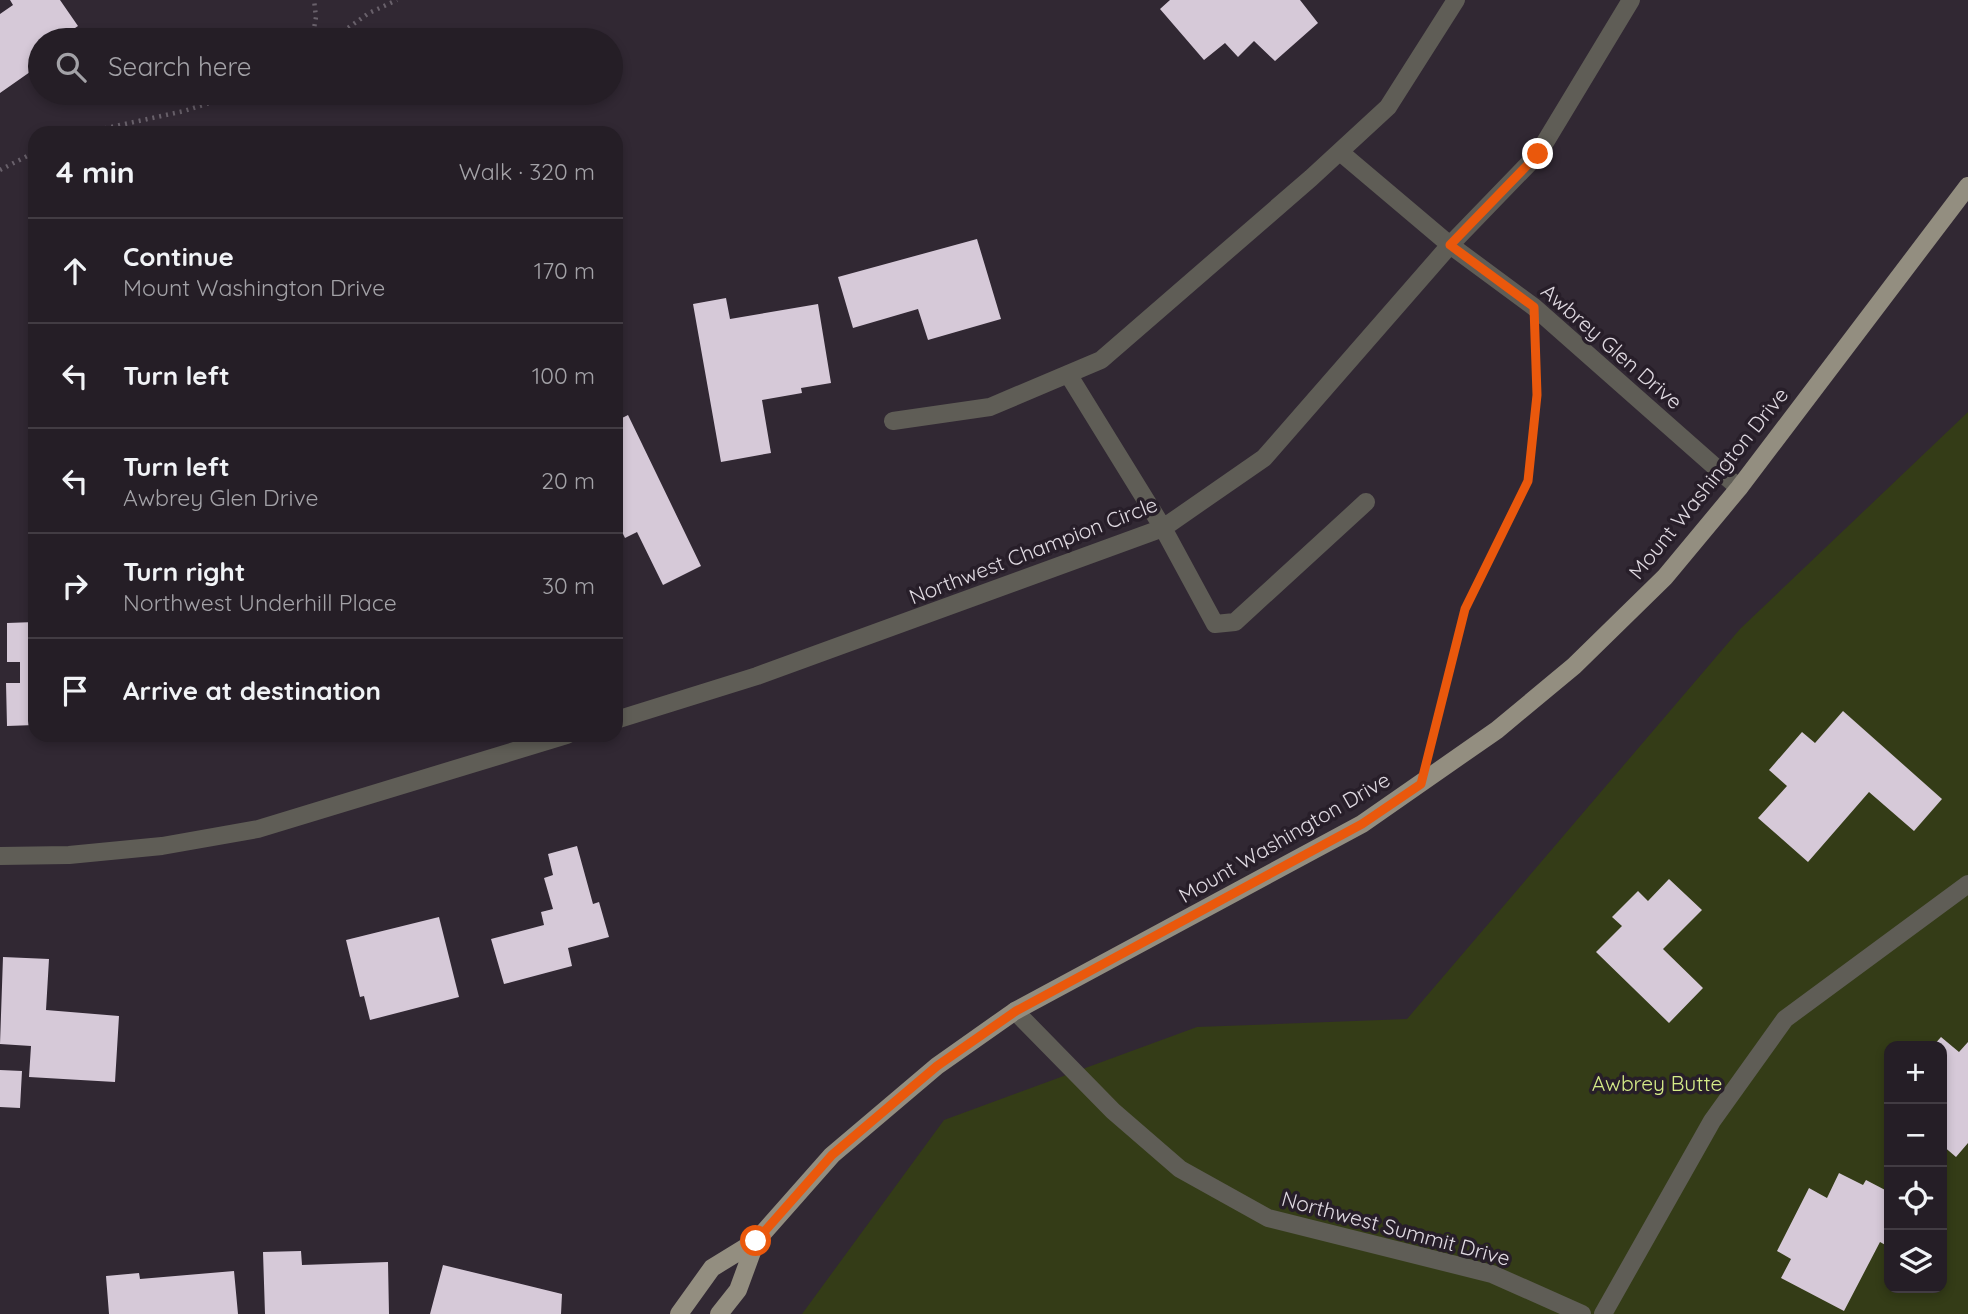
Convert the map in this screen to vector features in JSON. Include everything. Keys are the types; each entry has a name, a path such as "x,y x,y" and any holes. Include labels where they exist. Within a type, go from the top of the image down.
{"main road":[{"name":"Mount Washington Drive","path":"679,1314 712,1268 756,1241 832,1155 937,1066 1016,1011 1352,829 1497,730 1574,666 1665,577 1739,488 1968,186"},
{"name":"Mount Washington Drive","path":"719,1314 738,1290 756,1241"}],"street":[{"path":"893,421 989,407 1101,360 1388,107 1456,0"},
{"name":"Northwest Champion Circle","path":"623,718 757,676 1163,528 1264,458 1450,245 1538,154 1631,0"},
{"name":"Awbrey Glen Drive","path":"1340,152 1450,245 1534,307 1739,488"},
{"path":"1068,374 1163,528 1215,624 1235,622 1366,502"},
{"path":"0,856 69,855 162,846 258,828 544,742"},
{"path":"1603,1314 1712,1121 1785,1019 1968,884"},
{"name":"Northwest Summit Drive","path":"1016,1011 1113,1111 1180,1169 1268,1218 1492,1275 1582,1314"}],"path":[{"path":"314,0 315,28"},
{"path":"348,28 369,13 397,0"},
{"path":"116,126 203,105"},
{"path":"0,170 28,156"},
{"path":"1421,784 1465,609 1528,481 1537,395 1534,307"}],"green space":[{"name":"Awbrey Butte","path":"1968,412 1968,1314 802,1314 944,1120 1197,1027 1407,1019 1740,629"}],"building":[{"path":"10,0 60,0 78,26 28,28 28,73 0,93 0,14 13,5"},
{"path":"1170,0 1300,0 1318,23 1275,61 1254,41 1238,57 1225,43 1204,60 1160,9"},
{"path":"977,239 1001,319 928,340 918,309 853,328 838,277"},
{"path":"726,298 730,319 818,304 831,383 801,388 802,393 762,400 771,453 721,462 693,304"},
{"path":"628,415 701,566 663,585 637,532 625,538 623,534 623,418"},
{"path":"28,622 28,725 7,726 6,683 20,683 20,662 7,662 7,623"},
{"path":"1843,711 1942,799 1914,831 1869,792 1808,862 1758,818 1787,786 1769,770 1802,732 1815,743"},
{"path":"577,846 593,904 599,902 609,937 568,948 572,966 504,984 491,939 544,925 541,912 553,909 544,878 553,875 548,854"},
{"path":"1669,879 1702,910 1663,949 1703,988 1669,1023 1596,952 1622,926 1612,917 1638,891 1648,901"},
{"path":"439,917 459,997 370,1020 364,996 360,997 346,940"},
{"path":"3,957 49,959 46,1010 119,1016 115,1082 29,1077 31,1046 0,1044"},
{"path":"1947,1042 1959,1052 1968,1042 1968,1143 1956,1157 1947,1149"},
{"path":"0,1070 22,1071 20,1108 0,1107"},
{"path":"1839,1173 1863,1185 1866,1180 1884,1189 1884,1244 1880,1242 1844,1311 1781,1278 1791,1259 1777,1251 1809,1188 1827,1198"},
{"path":"301,1251 302,1265 388,1262 389,1314 265,1314 263,1252"},
{"path":"443,1265 562,1294 561,1314 430,1314"},
{"path":"234,1271 238,1314 109,1314 106,1276 139,1273 140,1279"}],"route":[{"path":"756,1241 832,1155 937,1066 1016,1011 1362,824 1421,784 1465,609 1528,481 1537,395 1534,307 1450,245 1538,154"}]}
